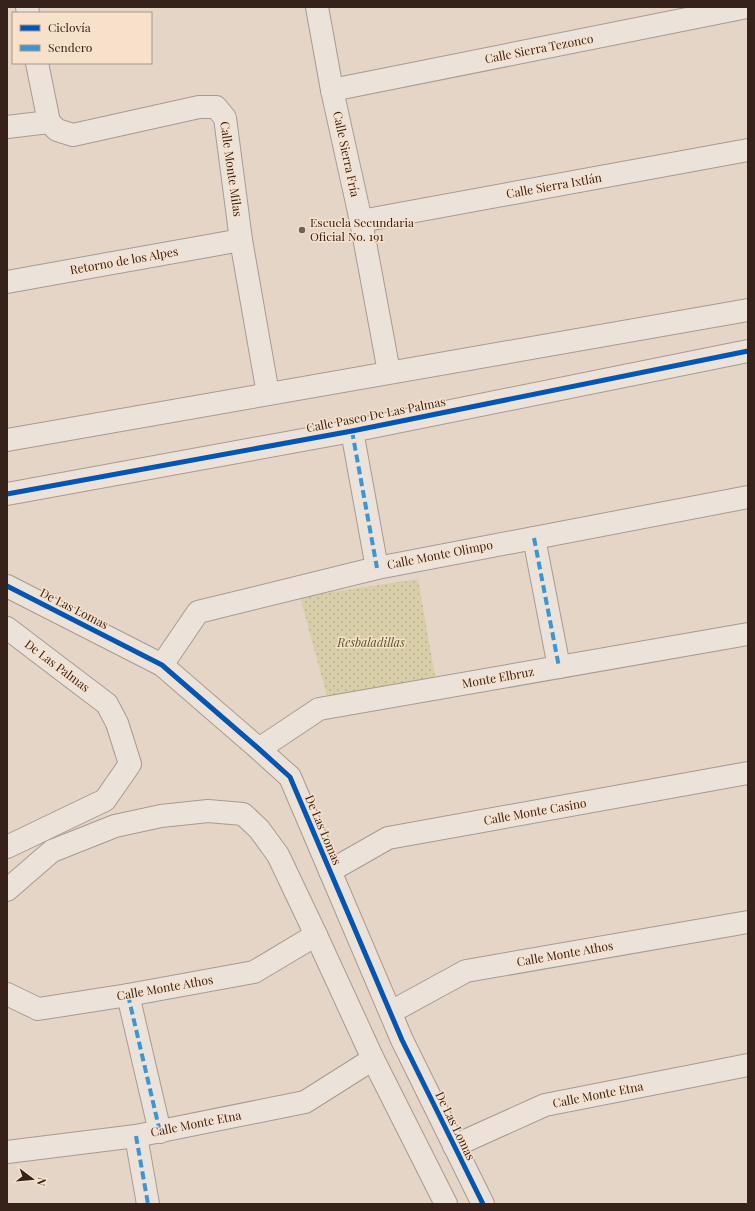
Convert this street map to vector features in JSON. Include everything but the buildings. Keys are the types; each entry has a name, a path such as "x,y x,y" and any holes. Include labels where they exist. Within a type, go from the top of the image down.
{"street":[{"name":"Calle Sierra Fría","path":"317,7 332,90 361,222 389,372"},
{"name":"Calle Sierra Tezonco","path":"332,90 747,7"},
{"path":"7,127 48,122 38,64"},
{"name":"Calle Monte Milas","path":"48,122 57,130 73,135 200,107 216,107 226,118 241,240 268,394"},
{"name":"Calle Sierra Ixtlán","path":"361,222 748,150"},
{"name":"Retorno de los Alpes","path":"7,282 241,240"},
{"path":"7,440 748,310"},
{"name":"Calle Paseo De Las Palmas","path":"7,494 352,431 748,351"},
{"path":"352,431 377,568"},
{"name":"Calle Monte Olimpo","path":"162,665 198,612 377,568 748,497"},
{"path":"534,538 559,667"},
{"name":"De Las Lomas","path":"7,586 162,665 290,777 402,1040 483,1204"},
{"name":"De Las Palmas","path":"7,628 107,704 117,723 130,764 105,800 7,847"},
{"name":"Monte Elbruz","path":"259,749 319,709 748,634"},
{"name":"Calle Monte Casino","path":"330,871 388,838 748,773"},
{"path":"7,890 52,851 115,826 161,816 208,812 243,814 259,829 278,855 373,1059 399,1111 439,1202"},
{"name":"Calle Monte Athos","path":"390,1012 466,971 748,922"},
{"name":"Calle Monte Athos","path":"7,994 38,1008 128,995 254,972 316,935"},
{"path":"128,995 160,1132"},
{"name":"Calle Monte Etna","path":"7,1152 160,1132 305,1102 373,1059"},
{"name":"Calle Monte Etna","path":"454,1146 545,1105 748,1065"},
{"path":"399,1111 429,1095"},
{"path":"136,1136 148,1204"}],"green space":[{"name":"Resbaladillas","path":"418,579 437,688 330,707 300,597"}],"marked path":[{"path":"352,431 377,568"},
{"path":"534,538 559,667"},
{"path":"128,995 160,1132"},
{"path":"136,1136 148,1204"}],"cycle path":[{"path":"7,494 352,431 748,351"},
{"path":"7,586 162,665 290,777 402,1040 483,1204"}],"place":[{"name":"Escuela Secundaria Oficial No. 191","path":"302,230"}]}
